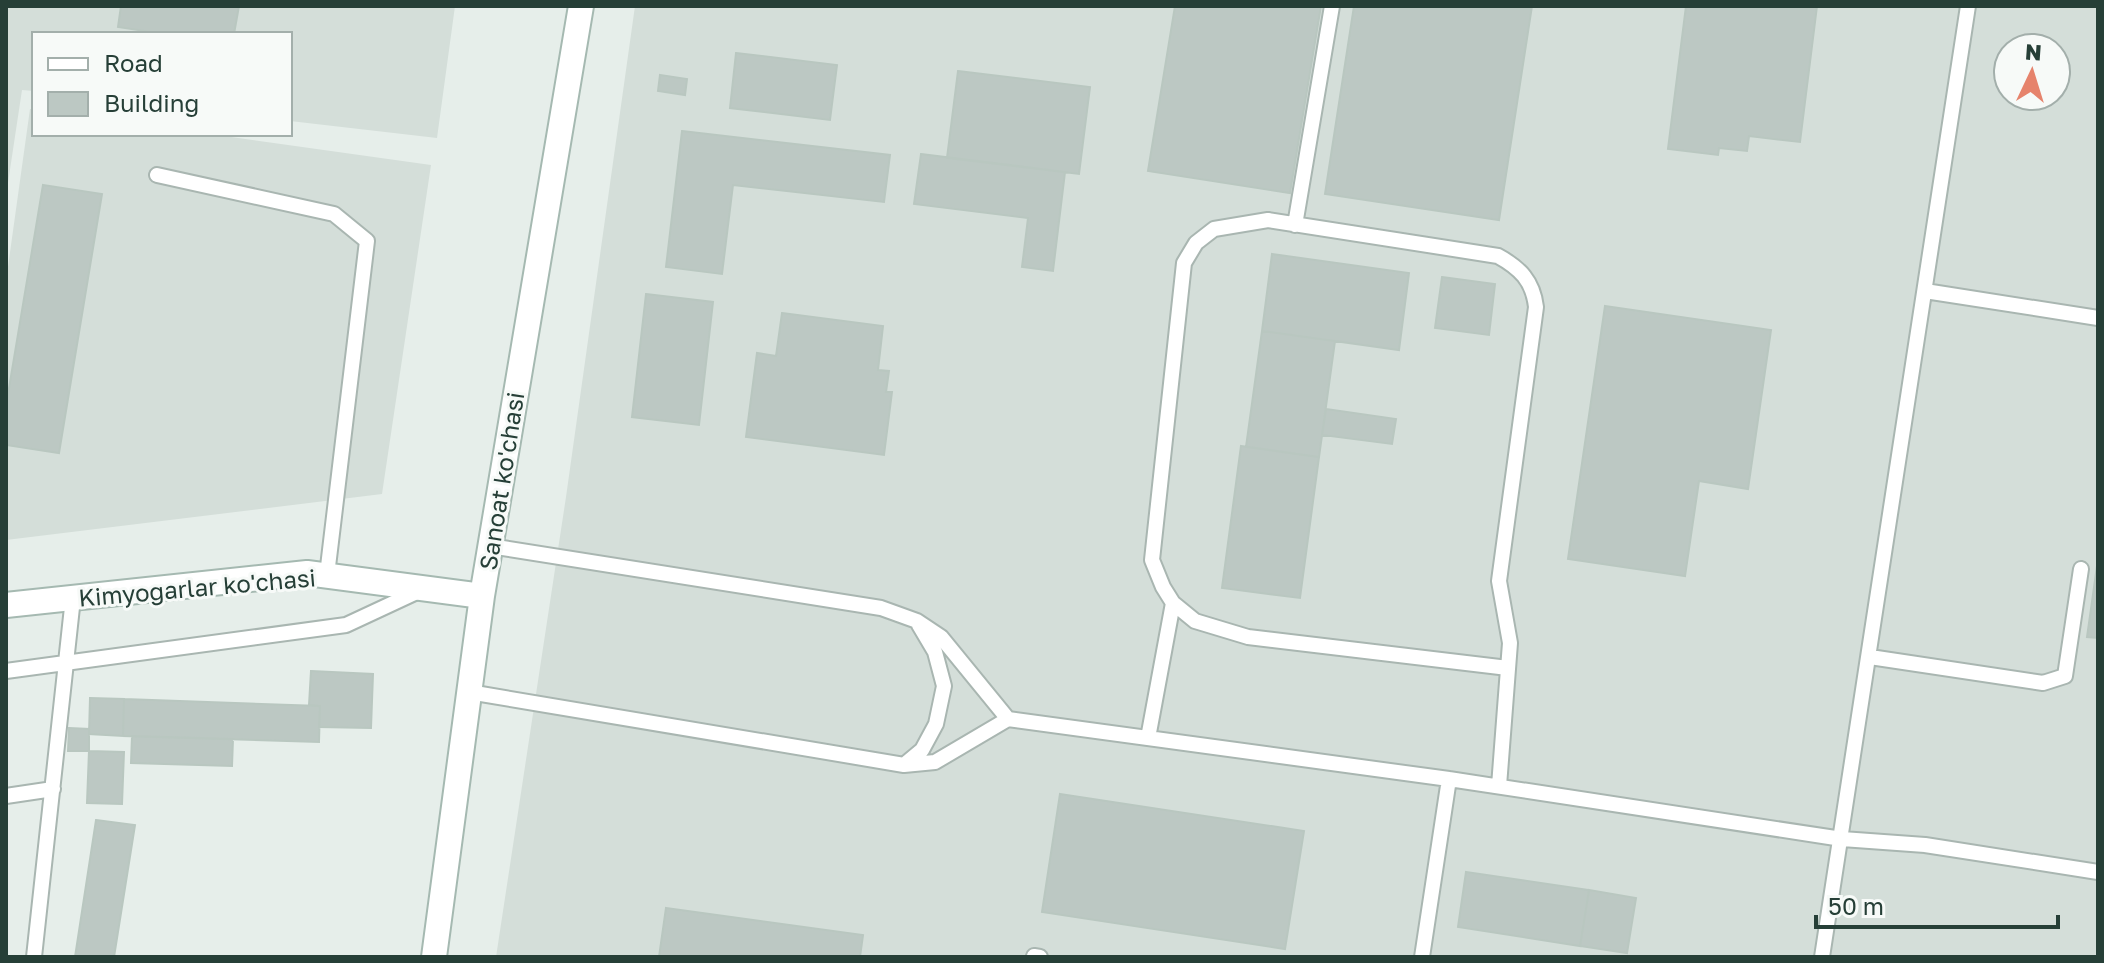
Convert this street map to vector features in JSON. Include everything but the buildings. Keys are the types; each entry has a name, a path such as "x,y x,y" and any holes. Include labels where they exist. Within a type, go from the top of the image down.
{"street":[{"name":"Sanoat ko'chasi","path":"434,957 482,596 581,6"},
{"name":"Kimyogarlar ko'chasi","path":"6,605 307,573 482,596"}],"lane":[{"path":"1295,225 1332,6"},
{"path":"1822,957 1968,6"},
{"path":"157,175 334,214 367,241 327,575"},
{"path":"1499,786 1510,643 1499,581 1536,307 1534,290 1518,267 1498,256 1268,220 1214,229 1196,243 1184,263 1152,560 1173,603 1195,621 1248,637 1508,668"},
{"path":"1925,291 2098,318"},
{"path":"490,546 881,608 917,621 941,637 1008,719"},
{"path":"1870,657 2043,683 2065,676 2081,569"},
{"path":"6,671 346,625 425,589"},
{"path":"34,957 73,598"},
{"path":"1148,738 1173,603"},
{"path":"904,765 922,750 936,724 944,686 935,652 917,621"},
{"path":"469,692 904,765 935,762 1008,719 1499,786 1842,839 1925,845 2098,872"},
{"path":"1422,957 1449,779"},
{"path":"6,796 53,789"},
{"path":"1034,956 1040,957"}],"shaded area":[{"path":"6,6 455,6 437,138 292,121 292,32 32,32 32,91 22,90 6,196"},
{"path":"635,6 2098,6 2098,957 496,957 566,497"},
{"path":"30,109 32,136 224,136 431,165 382,494 6,540 6,281"}]}
